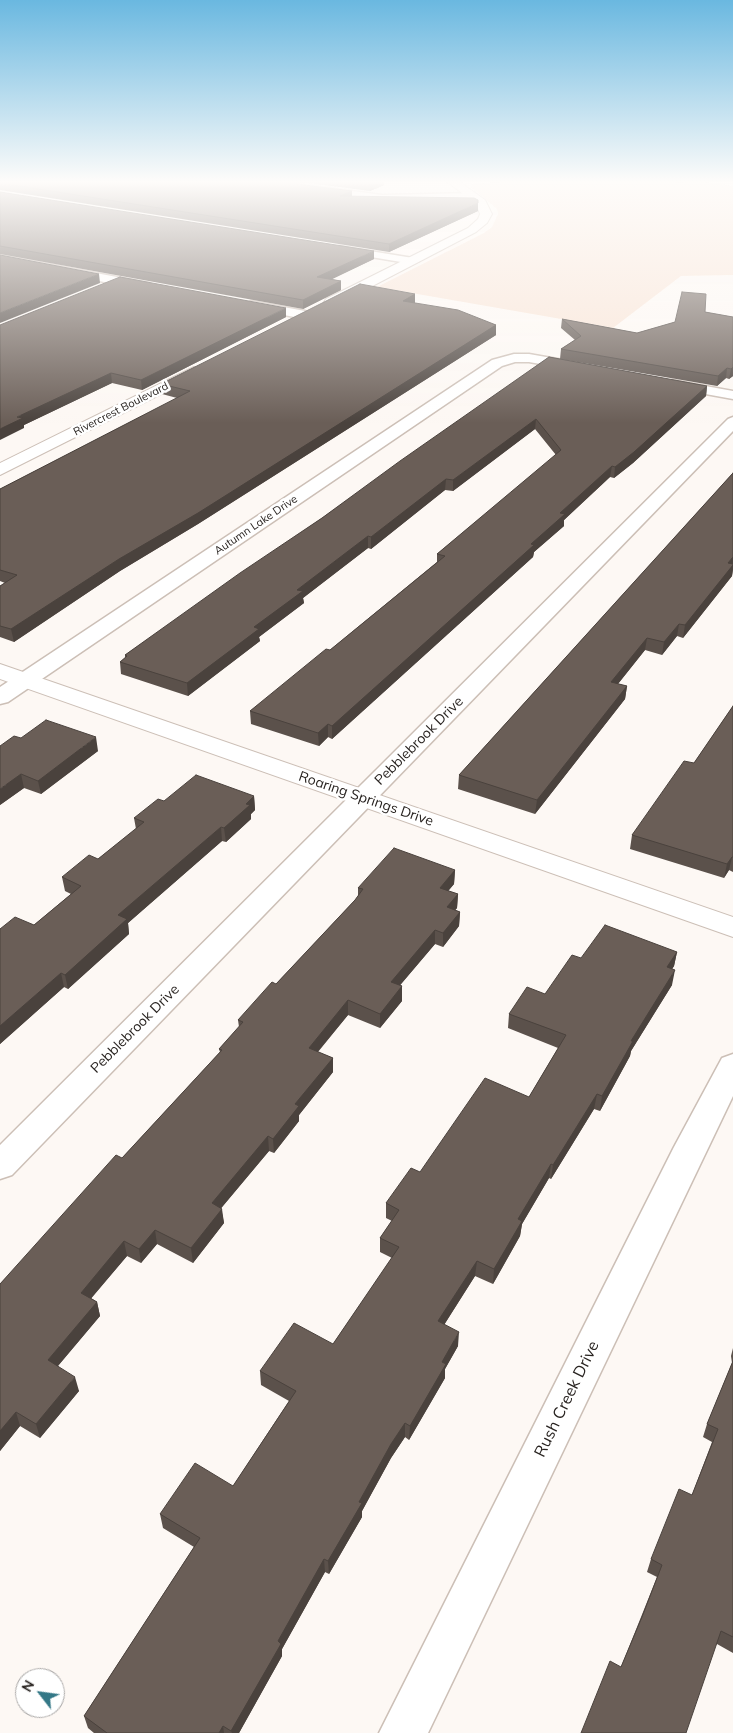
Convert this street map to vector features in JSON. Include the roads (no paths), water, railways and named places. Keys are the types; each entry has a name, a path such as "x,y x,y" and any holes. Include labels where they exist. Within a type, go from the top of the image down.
{"street":[{"path":"15,261 165,290"},
{"path":"288,324 413,261"},
{"path":"100,289 119,281"},
{"path":"240,304 305,315"},
{"name":"Autumn Lake Drive","path":"0,697 496,363 514,358 537,359 594,369"},
{"name":"Rivercrest Boulevard","path":"0,470 209,364"},
{"path":"659,381 733,395"},
{"name":"Pebblebrook Drive","path":"0,1166 733,422"},
{"name":"Roaring Springs Drive","path":"0,671 733,927"},
{"name":"Rush Creek Drive","path":"403,1733 686,1156 733,1066"}]}
